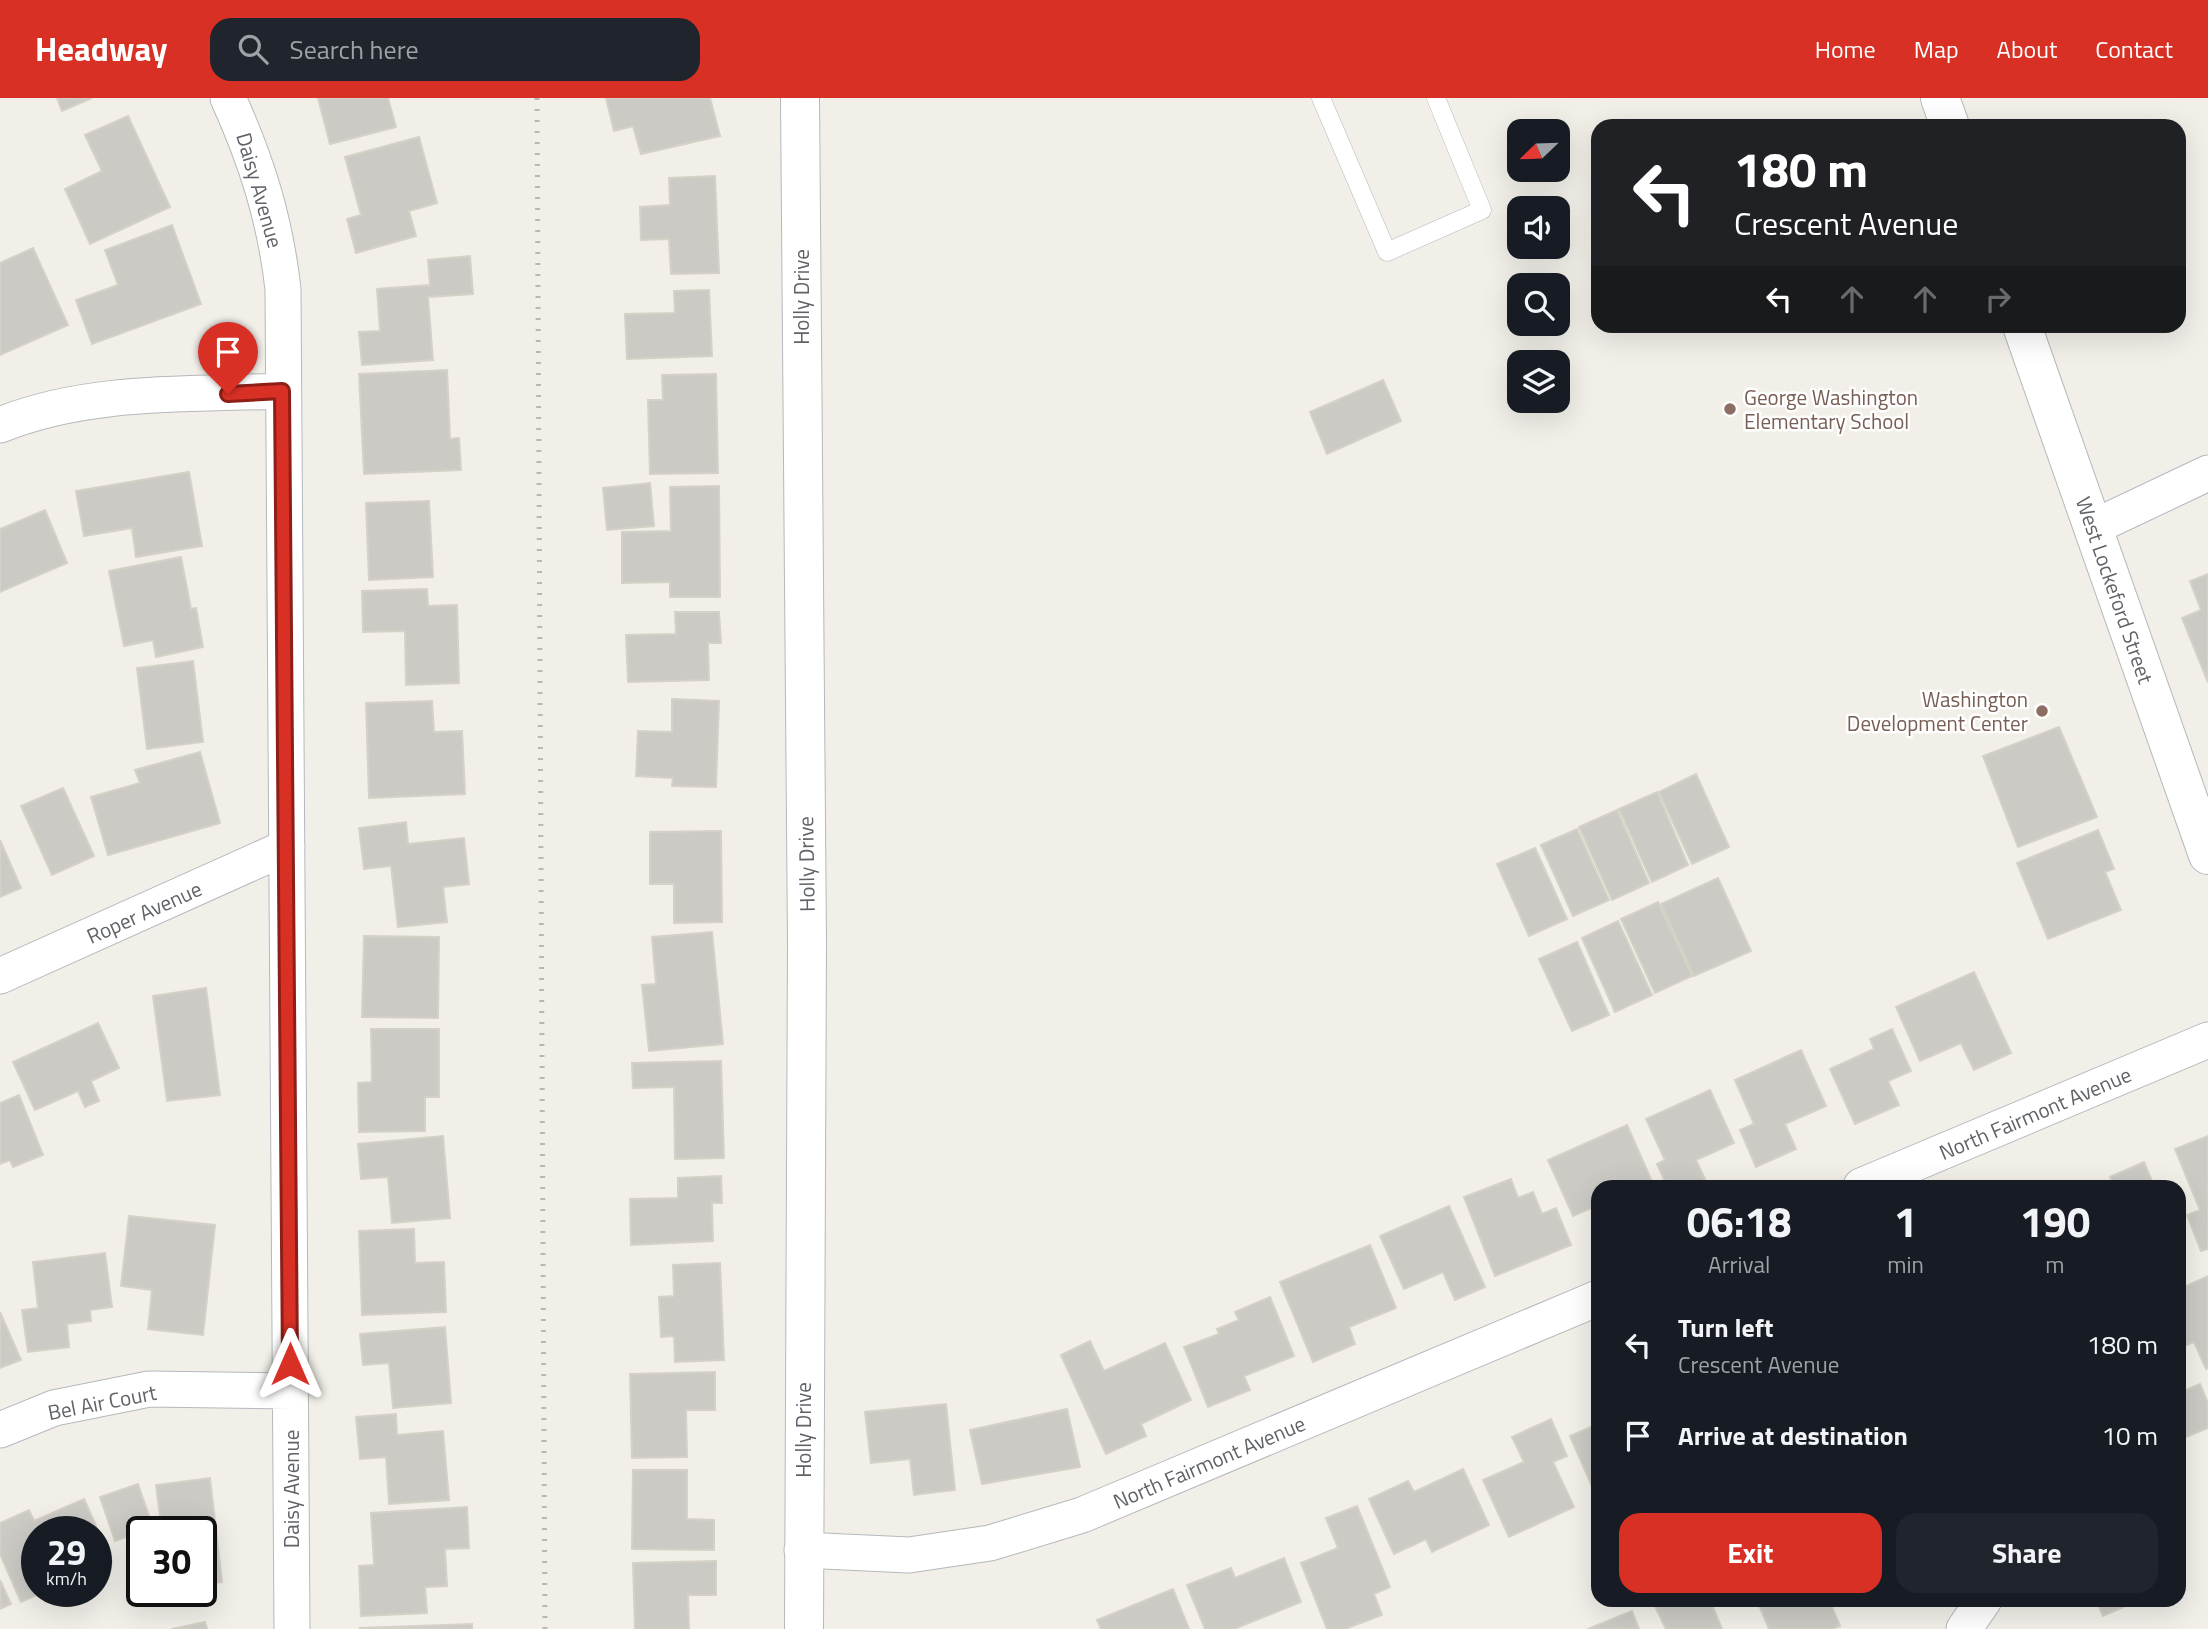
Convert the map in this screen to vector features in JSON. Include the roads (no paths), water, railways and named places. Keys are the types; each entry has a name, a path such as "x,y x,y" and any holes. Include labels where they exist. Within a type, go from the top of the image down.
{"street":[{"name":"Daisy Avenue","path":"228,98 252,152 276,233 283,289 292,1629"},
{"name":"Holly Drive","path":"800,98 807,943 802,1550 804,1629"},
{"path":"1940,98 1948,119"},
{"name":"West Lockeford Street","path":"2025,333 2208,855"},
{"path":"0,425 33,412 93,399 282,391"},
{"path":"2094,527 2208,473"},
{"name":"Roper Avenue","path":"0,976 288,847"},
{"name":"North Fairmont Avenue","path":"1875,1180 2208,1040"},
{"name":"North Fairmont Avenue","path":"802,1550 909,1555 990,1544 1082,1516 1591,1301"},
{"name":"Bel Air Court","path":"0,1430 54,1408 149,1389 290,1391"}],"lane":[{"path":"1321,98 1387,252 1482,210 1436,98"}],"railway":[{"path":"537,98 545,1629"}],"place":[{"name":"George Washington Elementary School","path":"1730,409"},
{"name":"Washington Development Center","path":"2042,711"}]}
